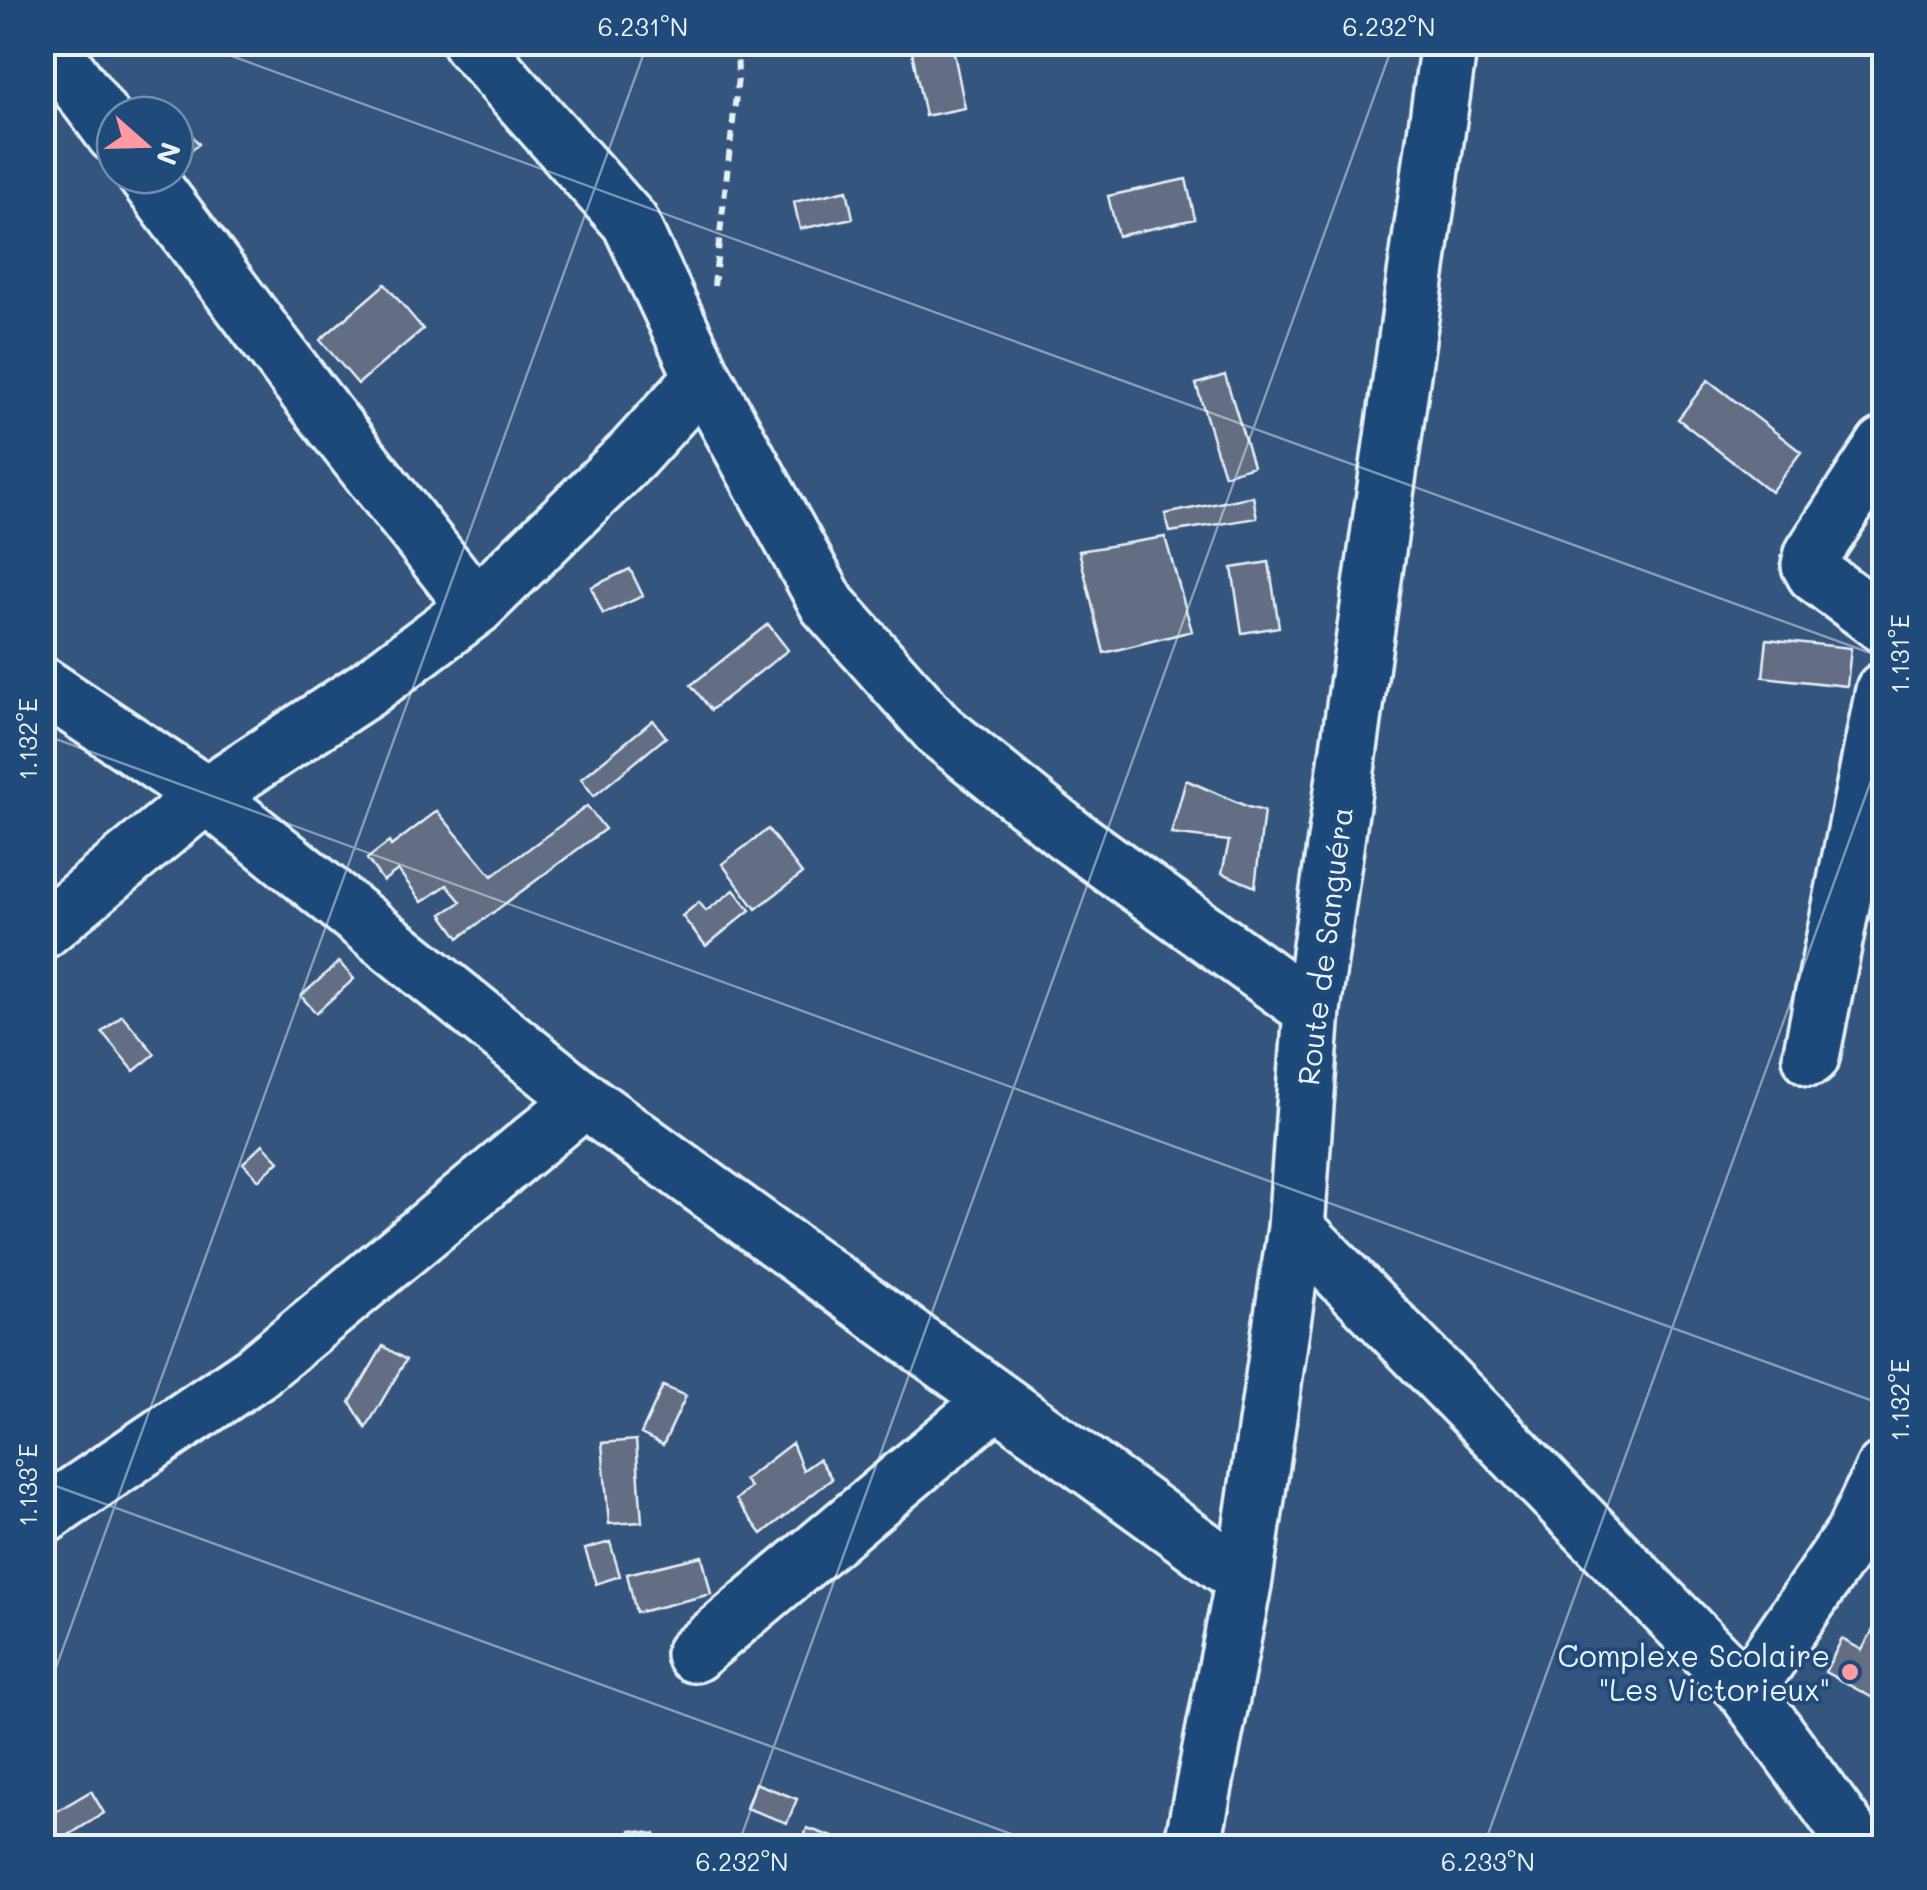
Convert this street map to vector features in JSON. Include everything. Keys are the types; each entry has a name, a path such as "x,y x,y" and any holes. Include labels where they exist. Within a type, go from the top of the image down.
{"street":[{"path":"46,42 95,108"},
{"path":"470,42 630,222 703,377 828,605 940,731 1068,834 1312,1010"},
{"name":"Route de Sanguéra","path":"1192,1848 1244,1579 1296,1228 1312,1010 1449,42"},
{"path":"160,195 476,607"},
{"path":"42,931 206,795 367,689 476,607 632,456 703,377"},
{"path":"1884,446 1813,554 1810,565 1815,574 1884,626"},
{"path":"42,685 206,795 584,1100 1244,1579"},
{"path":"1811,1057 1884,690"},
{"path":"42,1517 256,1372 584,1100"},
{"path":"1296,1228 1746,1691 1860,1848"},
{"path":"694,1654 996,1400"},
{"path":"1746,1691 1854,1533 1884,1469"}],"path":[{"path":"712,302 738,78 736,42"}],"building":[{"path":"952,43 965,108 925,116 912,52"},
{"path":"1186,179 1195,219 1118,236 1108,196"},
{"path":"847,190 853,218 800,229 794,202"},
{"path":"385,284 423,329 358,384 320,340"},
{"path":"1225,375 1253,466 1224,475 1196,384"},
{"path":"1708,380 1801,452 1771,492 1678,419"},
{"path":"1253,496 1257,518 1170,532 1165,514"},
{"path":"1165,537 1192,631 1104,653 1079,551"},
{"path":"1269,562 1279,627 1242,633 1232,568"},
{"path":"630,569 643,596 603,614 591,587"},
{"path":"768,624 788,650 711,710 691,685"},
{"path":"1767,639 1851,648 1847,686 1763,677"},
{"path":"653,720 666,737 594,796 581,779"},
{"path":"1186,780 1264,811 1255,887 1222,873 1229,841 1171,834"},
{"path":"587,806 605,829 459,938 442,914 461,902 447,885 422,902 398,870 383,881 367,859 437,811 492,876"},
{"path":"768,829 802,874 756,909 722,864"},
{"path":"734,890 750,910 706,946 682,916 699,902 706,911"},
{"path":"339,962 354,979 316,1013 301,996"},
{"path":"122,1015 155,1054 134,1071 102,1032"},
{"path":"263,1144 279,1161 259,1180 243,1163"},
{"path":"383,1346 406,1360 366,1428 350,1402"},
{"path":"663,1386 686,1396 663,1445 641,1434"},
{"path":"636,1440 642,1522 609,1524 602,1443"},
{"path":"792,1443 803,1470 819,1459 832,1479 762,1534 736,1500 750,1487 744,1480"},
{"path":"610,1542 620,1576 596,1584 585,1549"},
{"path":"702,1556 711,1594 636,1613 627,1574"},
{"path":"1884,1609 1884,1704 1825,1672 1842,1639 1862,1650"},
{"path":"755,1783 797,1799 787,1823 746,1808"},
{"path":"91,1791 104,1813 42,1848 42,1820"},
{"path":"807,1828 833,1837 829,1848 800,1848"},
{"path":"631,1830 655,1834 653,1848 628,1848"}],"place":[{"name":"Complexe Scolaire \"Les Victorieux\"","path":"1850,1672"}]}
